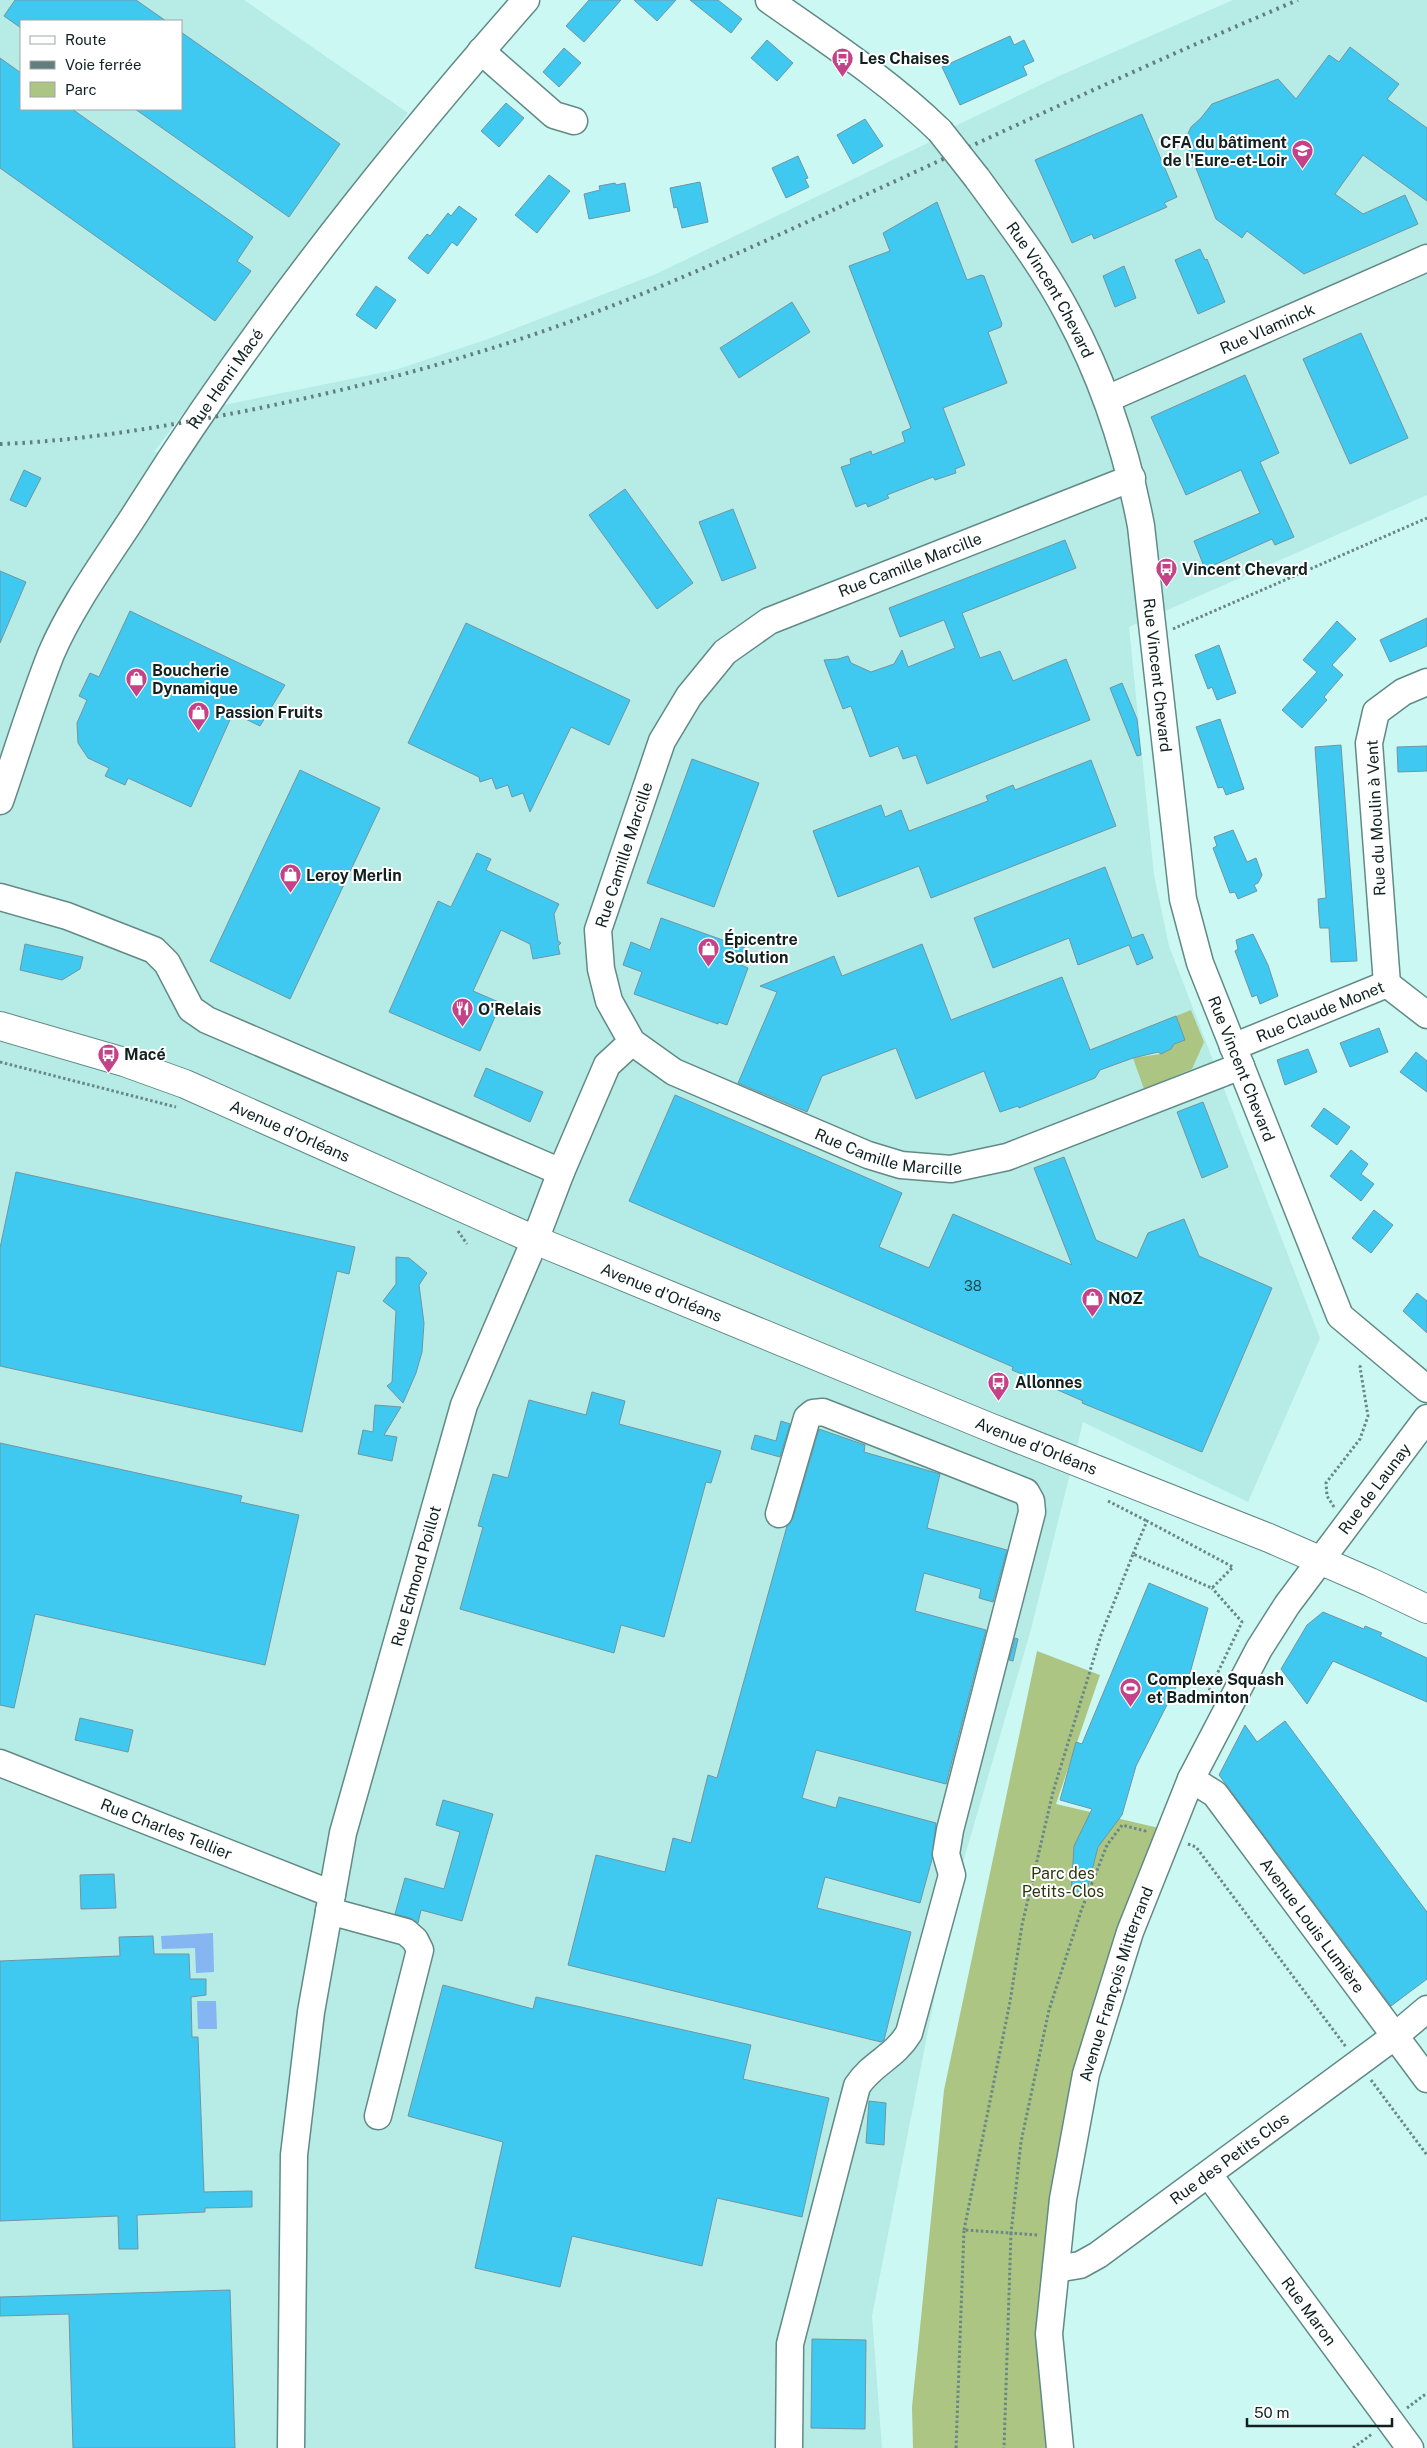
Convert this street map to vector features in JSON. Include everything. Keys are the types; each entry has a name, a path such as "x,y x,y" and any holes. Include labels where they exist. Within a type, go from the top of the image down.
{"main road":[{"name":"Avenue d'Orléans","path":"0,1026 124,1062 185,1084 536,1240 989,1427 1322,1560 1427,1609"}],"street":[{"name":"Rue Henri Macé","path":"0,801 52,653 74,612 194,421 352,211 437,102 526,0"},
{"name":"Rue Vincent Chevard","path":"769,0 920,111 940,131 977,178 1034,257 1068,314 1107,399 1132,478 1141,526 1183,899 1200,963 1340,1316 1427,1389"},
{"path":"481,51 564,123"},
{"name":"Rue Vlaminck","path":"1107,399 1427,258"},
{"name":"Rue Camille Marcille","path":"1132,478 769,621 725,652 689,696 662,742 598,930 601,969 609,1001 632,1042 674,1072 868,1155 901,1165 951,1169 1007,1157 1237,1056"},
{"name":"Rue du Moulin à Vent","path":"1387,984 1369,743 1376,712 1403,692 1427,682"},
{"path":"0,897 67,916 154,950 167,963 192,1009 207,1020 561,1172"},
{"name":"Rue Claude Monet","path":"1237,1056 1387,984 1427,1015"},
{"name":"Rue Edmond Poillot","path":"291,2448 294,2155 311,2012 342,1834 464,1405 536,1240 561,1172 606,1065 632,1042"},
{"path":"779,1514 807,1418 813,1413 823,1412 1026,1492 1031,1501 1032,1512 950,1830 946,1854 952,1875 909,2033 901,2047 867,2071 857,2086 808,2273 790,2344 789,2448"},
{"name":"Rue de Launay","path":"1322,1560 1427,1418"},
{"name":"Avenue François Mitterrand","path":"1060,2448 1049,2334 1063,2199 1086,2074 1130,1932 1151,1832 1191,1779 1259,1649 1287,1605 1322,1560"},
{"name":"Rue Charles Tellier","path":"0,1763 329,1909 406,1932 415,1940 420,1950 378,2116"},
{"name":"Avenue Louis Lumière","path":"1191,1779 1215,1794 1427,2079"},
{"name":"Rue des Petits Clos","path":"1056,2269 1080,2265 1098,2255 1209,2175 1427,2010"},
{"name":"Rue Maron","path":"1209,2175 1410,2448"}],"path":[{"path":"1154,638 1427,518"},
{"path":"0,1062 178,1108"},
{"path":"456,1229 467,1244"},
{"path":"1352,1519 1331,1505 1326,1483 1360,1439 1368,1416 1360,1367 1374,1345"},
{"path":"956,2448 964,2230 1010,2002 1022,1925 1053,1792 1101,1635 1147,1521 1233,1567 1212,1588"},
{"path":"1133,1554 1212,1588 1242,1622 1203,1703"},
{"path":"1004,2448 1011,2232 1021,2142 1049,2010 1081,1912 1107,1845 1122,1825 1151,1832 1196,1847 1427,2155"},
{"path":"964,2230 1011,2232"}],"shaded area":[{"path":"0,0 244,0 408,113 154,452 189,451 224,405 395,370 488,339 656,274 932,141 951,128 1059,76 1233,0 1427,0 1427,495 1129,627 1154,875 1169,946 1320,1338 1248,1502 1083,1422 1030,1633 957,1883 872,2316 882,2448 0,2448"}],"green space":[{"path":"1191,1010 1204,1042 1192,1069 1144,1089 1133,1058 1161,1054 1171,1049 1174,1044 1185,1040 1176,1016"},
{"name":"Parc des Petits-Clos","path":"1037,1651 1100,1675 1056,1804 1159,1828 1081,2050 1042,2331 1060,2448 913,2448 912,2407 944,2090"}],"water":[{"path":"213,1933 214,1972 196,1973 195,1948 162,1949 161,1936"},
{"path":"197,2001 216,2001 217,2029 198,2029"}],"building":[{"path":"15,0 136,0 165,20 20,20 20,27 4,16"},
{"path":"589,0 621,0 584,42 566,26"},
{"path":"634,0 676,0 657,21"},
{"path":"690,0 718,0 742,19 731,33"},
{"path":"182,33 340,144 289,217 136,110 182,110"},
{"path":"1010,36 1014,45 1024,40 1034,61 1023,66 1027,75 960,105 942,67"},
{"path":"767,40 793,63 777,81 751,58"},
{"path":"1350,47 1399,84 1387,99 1427,128 1427,201 1363,155 1335,194 1363,214 1405,195 1418,224 1304,274 1247,231 1242,238 1216,219 1185,140 1191,127 1212,104 1278,79 1296,99 1329,55 1339,62"},
{"path":"564,48 581,63 559,87 543,72"},
{"path":"0,58 20,72 20,110 73,110 253,237 237,261 251,271 215,321 0,168"},
{"path":"506,103 524,118 499,147 481,131"},
{"path":"1142,114 1177,197 1164,203 1167,207 1094,239 1092,234 1072,243 1035,160"},
{"path":"865,119 883,146 853,164 837,135"},
{"path":"798,156 808,178 805,179 809,187 786,198 772,168"},
{"path":"549,175 570,191 537,233 515,215"},
{"path":"700,182 708,222 682,228 677,207 674,208 670,188"},
{"path":"615,183 616,185 625,183 630,211 589,219 584,194 600,190 599,186"},
{"path":"937,202 967,280 981,275 984,276 1002,324 1001,327 988,332 1007,383 943,408 965,465 955,469 956,473 935,480 933,477 887,495 889,498 868,507 866,503 856,507 841,467 851,464 850,459 871,451 872,455 905,442 902,432 911,428 849,266 890,251 883,233"},
{"path":"459,206 477,219 457,246 452,242 428,274 408,258 427,234 430,236 448,213 451,216"},
{"path":"1200,249 1205,260 1207,259 1225,302 1198,314 1175,260"},
{"path":"1124,266 1136,298 1115,307 1103,276"},
{"path":"376,286 396,300 376,329 356,315"},
{"path":"792,302 810,332 739,378 720,348"},
{"path":"1361,333 1408,438 1350,464 1303,359"},
{"path":"1245,375 1279,453 1260,462 1294,537 1275,545 1272,539 1205,569 1194,541 1260,513 1241,470 1186,495 1151,417"},
{"path":"24,470 41,478 26,507 10,500"},
{"path":"625,489 693,583 657,609 589,515"},
{"path":"733,509 756,568 722,581 699,522"},
{"path":"1065,540 1076,568 962,613 980,658 1000,651 1013,681 1066,659 1090,720 927,784 916,755 903,759 898,746 870,757 851,706 843,709 824,660 848,656 851,663 871,672 894,664 902,650 908,667 955,648 944,620 900,637 889,608"},
{"path":"0,571 26,582 0,643"},
{"name":"Boucherie Dynamique","path":"130,611 285,685 260,726 233,713 191,807 128,778 125,785 105,776 109,768 88,758 78,743 77,723 87,700 79,696 90,673 99,677"},
{"path":"1427,618 1427,646 1390,662 1380,640"},
{"path":"1337,621 1356,639 1332,665 1343,675 1324,697 1327,700 1302,728 1282,710 1317,672 1303,660"},
{"path":"466,623 630,700 609,745 571,727 530,812 523,793 512,797 508,785 496,789 492,778 480,782 479,777 408,743"},
{"path":"1219,645 1236,693 1217,700 1212,687 1208,689 1195,655"},
{"path":"1122,683 1137,719 1141,755 1137,756 1110,688"},
{"path":"1220,719 1244,789 1226,795 1223,787 1218,788 1196,727"},
{"path":"1341,745 1357,961 1331,962 1329,928 1320,928 1319,915 1318,899 1326,898 1315,747"},
{"path":"1427,746 1427,771 1398,772 1397,747"},
{"path":"692,759 759,783 714,907 647,883"},
{"path":"1091,760 1116,826 931,898 919,866 838,897 813,831 881,805 885,817 901,810 909,831 988,801 986,796 1013,785 1015,790"},
{"path":"300,770 380,808 290,999 210,961"},
{"path":"1233,830 1247,862 1256,858 1262,875 1258,883 1254,885 1257,891 1238,899 1235,892 1230,893 1213,848 1217,846 1214,837"},
{"path":"477,853 491,859 486,870 559,904 554,914 558,941 561,943 558,946 560,954 533,959 530,944 501,930 473,991 501,1003 480,1051 389,1012 438,901 451,907"},
{"path":"1105,867 1132,938 1143,934 1153,958 1137,965 1129,945 1078,965 1069,938 993,968 974,918"},
{"path":"661,918 745,948 739,964 748,968 727,1025 718,1022 718,1024 634,994 642,972 623,965 631,942 650,950"},
{"path":"1253,934 1268,965 1278,996 1260,1004 1257,995 1252,997 1235,951 1238,949 1236,940"},
{"path":"25,944 83,957 80,969 62,980 20,970"},
{"path":"922,944 951,1020 1062,977 1090,1050 1176,1016 1185,1040 1174,1044 1171,1049 1161,1054 1158,1052 1133,1058 1100,1070 1095,1078 1019,1108 1018,1106 1000,1112 984,1071 916,1099 896,1048 822,1076 807,1112 738,1083 777,992 760,986 834,956 842,976"},
{"path":"1379,1028 1388,1052 1350,1067 1340,1043"},
{"path":"1308,1049 1317,1072 1285,1085 1277,1060"},
{"path":"1416,1052 1427,1061 1427,1092 1400,1072"},
{"path":"486,1068 543,1092 530,1122 474,1096"},
{"path":"675,1095 902,1193 879,1247 929,1268 953,1214 1072,1265 1034,1168 1064,1157 1096,1240 1137,1258 1148,1233 1184,1219 1199,1256 1272,1288 1202,1452 1082,1403 1083,1401 1012,1370 1013,1367 629,1201"},
{"path":"1203,1102 1228,1167 1202,1178 1177,1112"},
{"path":"1324,1108 1350,1127 1337,1145 1311,1126"},
{"path":"1351,1150 1368,1164 1361,1174 1374,1184 1361,1201 1330,1176"},
{"path":"16,1172 355,1247 349,1274 337,1271 302,1432 0,1366 0,1248"},
{"path":"1374,1210 1393,1225 1371,1253 1352,1238"},
{"path":"396,1257 409,1258 427,1273 419,1285 424,1323 422,1352 416,1373 403,1403 387,1386 392,1382 396,1311 383,1301 396,1284"},
{"path":"1417,1293 1427,1301 1427,1333 1403,1311"},
{"path":"592,1392 625,1401 619,1424 721,1451 711,1483 706,1482 664,1637 621,1625 614,1653 460,1609 483,1527 478,1526 493,1474 508,1478 529,1400 586,1415"},
{"path":"375,1405 401,1407 384,1435 397,1437 392,1461 358,1454 363,1430 373,1432"},
{"path":"781,1421 790,1424 780,1457 751,1449 755,1435 776,1441"},
{"path":"819,1429 865,1445 864,1452 940,1474 927,1528 1007,1550 993,1602 979,1598 981,1589 924,1573 915,1611 986,1630 946,1784 816,1750 802,1798 836,1808 839,1797 936,1823 932,1859 920,1903 825,1877 817,1908 911,1932 884,2040 881,2042 568,1965 596,1855 665,1872 673,1838 691,1843 708,1775 717,1778 787,1526 793,1518"},
{"path":"0,1443 242,1496 240,1502 299,1515 265,1665 35,1614 14,1708 0,1705"},
{"name":"Complexe Squash et Badminton","path":"1149,1583 1208,1608 1190,1673 1176,1687 1136,1766 1122,1815 1098,1847 1087,1890 1071,1893 1074,1846 1092,1809 1060,1800 1076,1742 1082,1744"},
{"path":"1323,1612 1364,1629 1365,1626 1382,1633 1380,1636 1427,1658 1427,1702 1333,1661 1307,1704 1281,1669 1307,1625"},
{"path":"1015,1638 1018,1639 1013,1661 1009,1660"},
{"path":"80,1718 133,1730 128,1752 75,1740"},
{"path":"1285,1721 1427,1912 1427,1979 1391,2006 1219,1775 1245,1725 1257,1742"},
{"path":"443,1800 493,1814 462,1921 421,1910 418,1923 410,1918 395,1914 405,1878 444,1889 460,1832 436,1825"},
{"path":"114,1874 116,1908 81,1909 80,1875"},
{"path":"153,1936 154,1954 189,1954 190,1979 206,1979 206,1995 191,1997 192,2037 198,2037 204,2192 252,2191 252,2207 205,2208 205,2212 137,2215 138,2249 119,2249 118,2216 0,2221 0,1961 120,1956 119,1937"},
{"path":"443,1985 533,2009 536,1997 751,2045 743,2079 829,2098 802,2217 717,2198 702,2266 572,2236 560,2287 475,2268 503,2142 408,2116"},
{"path":"869,2101 886,2103 884,2145 866,2143"},
{"path":"230,2290 235,2448 73,2448 69,2314 0,2316 0,2297"},
{"path":"812,2339 866,2340 865,2429 811,2428"}],"railway":[{"path":"0,444 121,433 240,412 389,378 526,337 671,282 814,219 1133,72 1298,0"}],"place":[{"name":"Les Chaises","path":"843,77"},
{"name":"CFA du bâtiment de l'Eure-et-Loir","path":"1303,170"},
{"name":"Vincent Chevard","path":"1166,588"},
{"name":"Boucherie Dynamique","path":"136,698"},
{"name":"Passion Fruits","path":"199,731"},
{"name":"Leroy Merlin","path":"290,894"},
{"name":"Épicentre Solution","path":"708,967"},
{"name":"O'Relais","path":"462,1028"},
{"name":"Macé","path":"108,1073"},
{"name":"NOZ","path":"1092,1317"},
{"name":"Allonnes","path":"999,1401"},
{"name":"Complexe Squash et Badminton","path":"1131,1707"}]}
